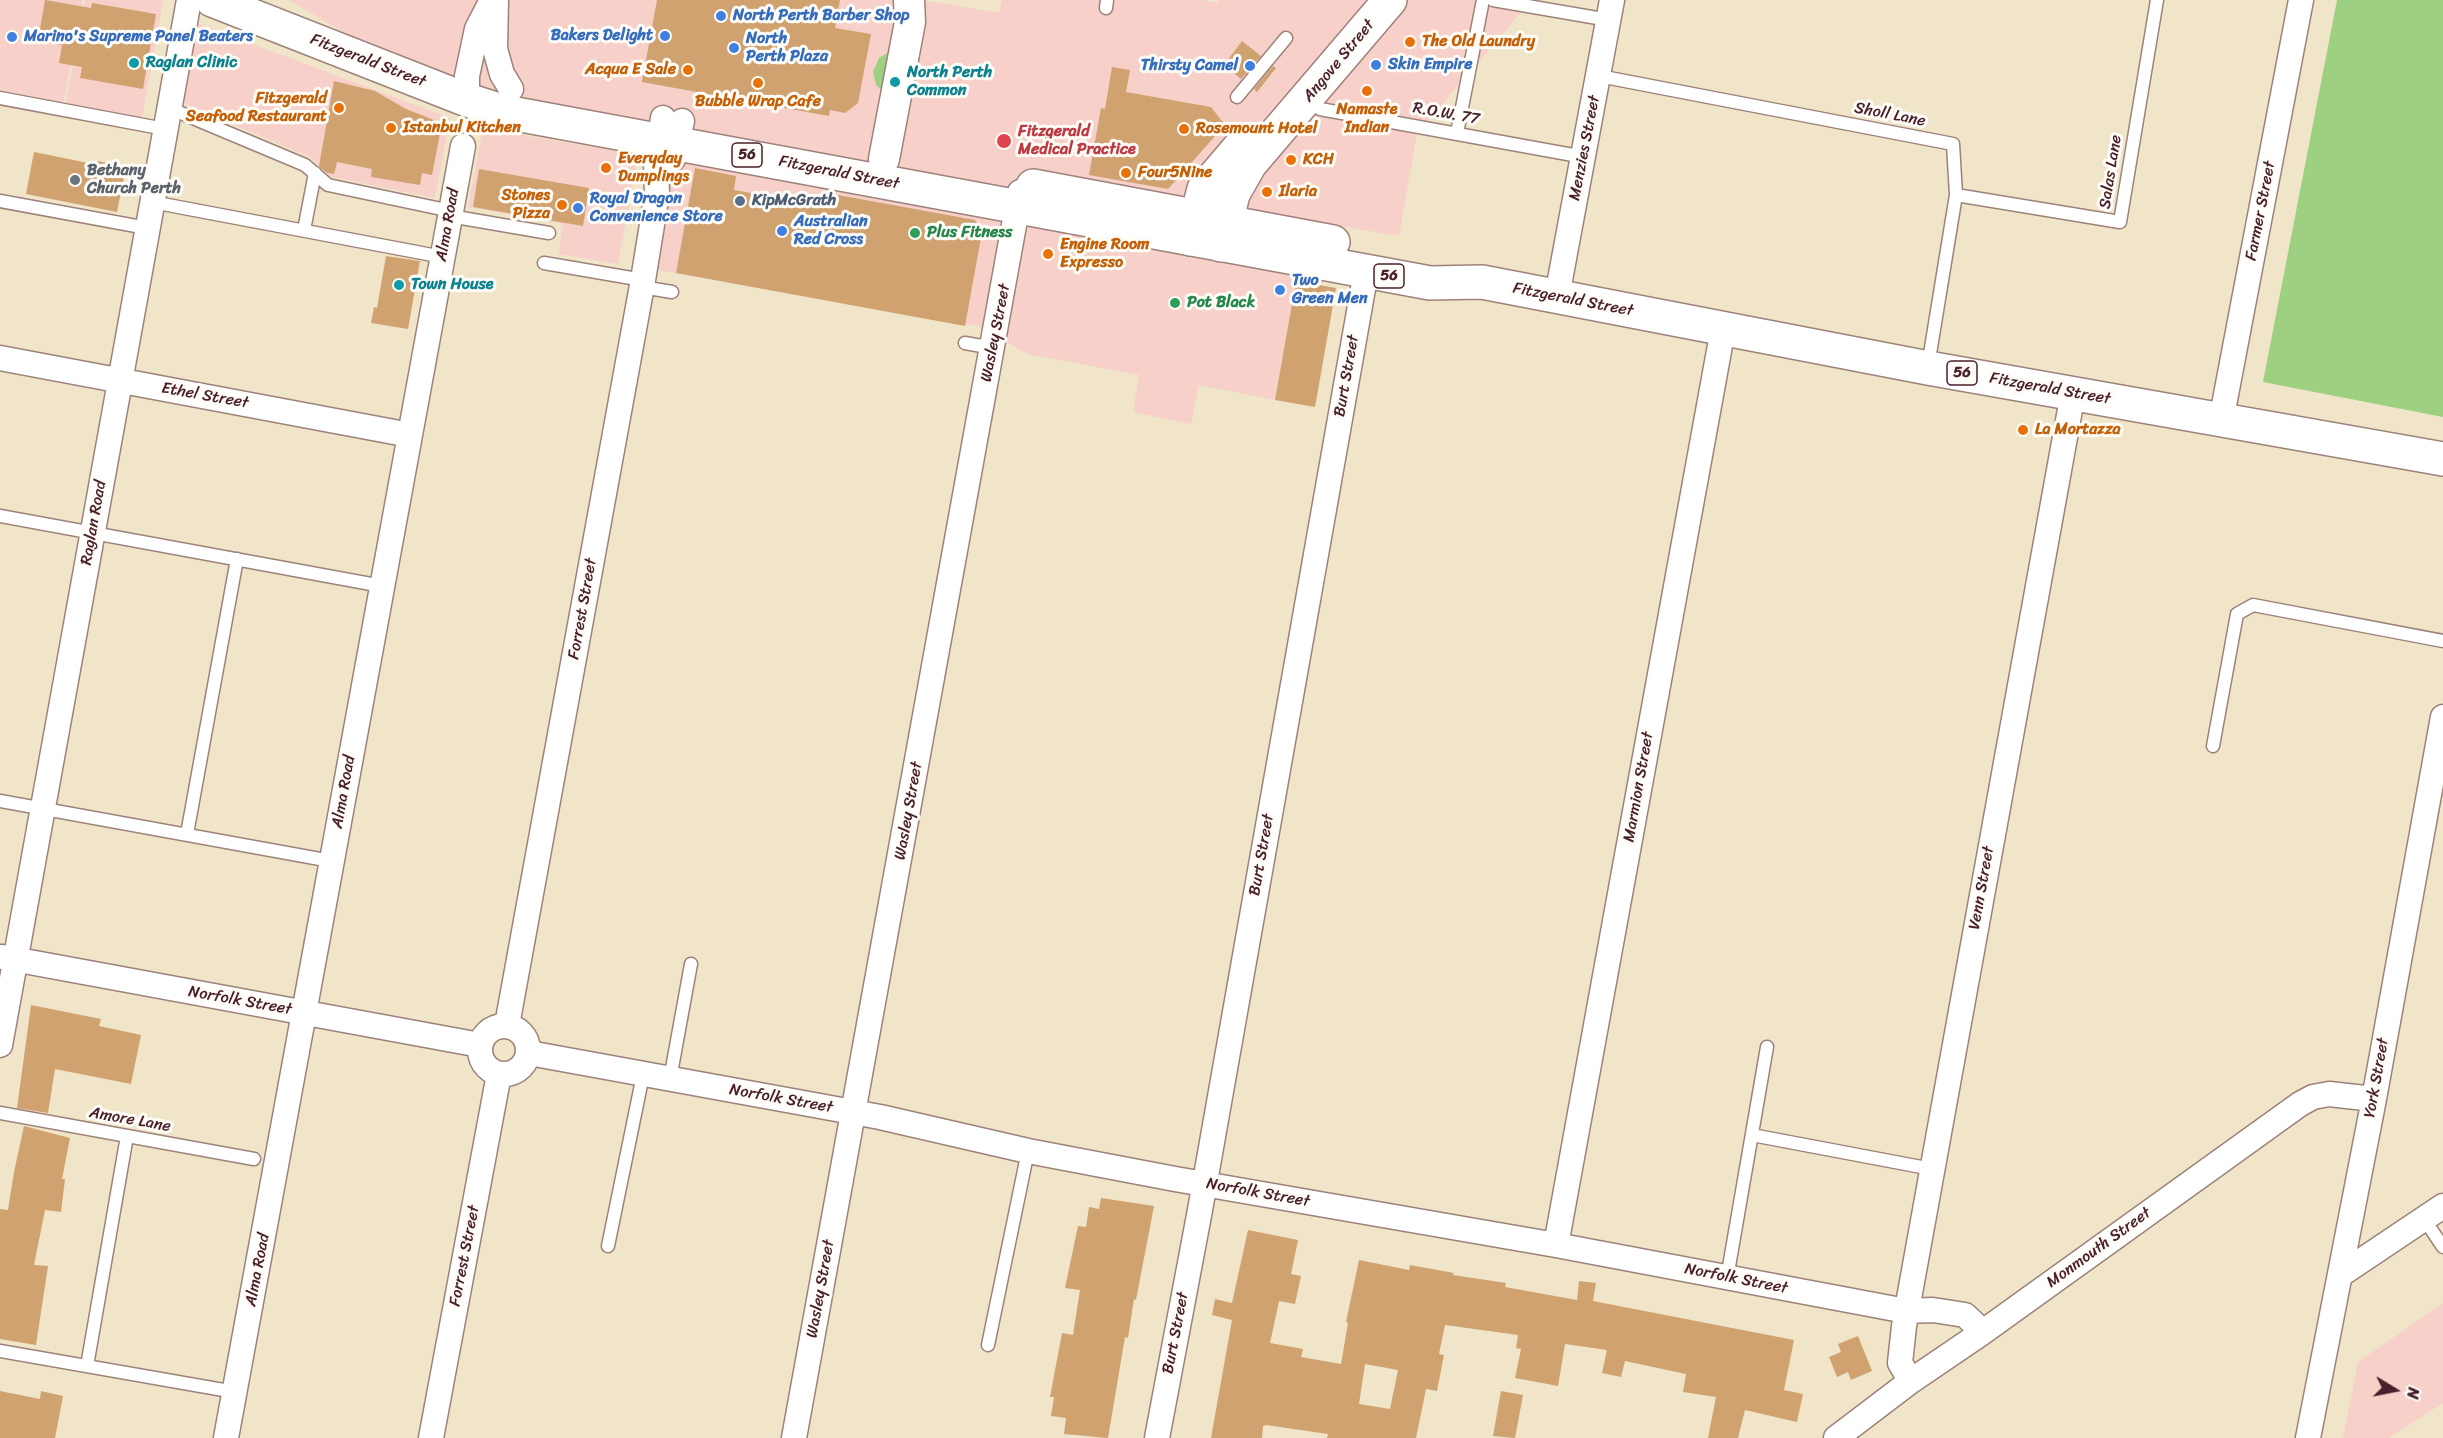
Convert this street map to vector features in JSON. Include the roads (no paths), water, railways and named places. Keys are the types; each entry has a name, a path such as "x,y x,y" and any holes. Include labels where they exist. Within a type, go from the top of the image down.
{"main road":[{"name":"Fitzgerald Street","path":"212,0 467,88 511,89 671,130 1208,231 1437,262 1482,282"},
{"name":"Fitzgerald Street","path":"270,0 467,88 505,112 671,130 884,159 1020,195"},
{"name":"Angove Street","path":"1208,231 1204,189 1366,0"},
{"name":"Angove Street","path":"1208,231 1250,164 1389,0"},
{"name":"Fitzgerald Street","path":"1208,231 1366,272 1430,284 1482,282 1928,368 2443,459"}],"street":[{"name":"Raglan Road","path":"0,1045 8,958 42,809 189,0"},
{"path":"467,88 477,29 494,0"},
{"path":"494,0 495,49 502,74 511,89"},
{"path":"884,159 910,22 909,0"},
{"name":"Farmer Street","path":"2221,421 2301,0"},
{"name":"Menzies Street","path":"1557,296 1611,10"},
{"name":"Forrest Street","path":"507,1025 657,194 672,165 671,130"},
{"name":"Alma Road","path":"226,1438 463,146"},
{"name":"Wasley Street","path":"794,1438 1020,195"},
{"name":"Burt Street","path":"1157,1438 1366,272"},
{"name":"Marmion Street","path":"1556,1245 1723,329"},
{"name":"Ethel Street","path":"0,358 410,435"},
{"name":"Venn Street","path":"1911,1381 1900,1363 1906,1311 2073,393"},
{"name":"York Street","path":"2308,1438 2374,1099 2443,717"},
{"name":"Norfolk Street","path":"8,958 480,1045"},
{"path":"507,1025 519,1030 527,1040 529,1053 525,1063 518,1070 509,1074 499,1074 487,1068 480,1058 480,1045 485,1034 495,1027 507,1025"},
{"name":"Norfolk Street","path":"529,1053 854,1112 1028,1151 1204,1184 1556,1245 1906,1311 1933,1310 1965,1315 1983,1332"},
{"name":"Forrest Street","path":"431,1438 499,1074"},
{"name":"Monmouth Street","path":"1836,1438 1911,1381 1983,1332 2300,1104 2313,1097 2329,1094 2374,1099"},
{"path":"2340,1275 2434,1212"}],"lane":[{"path":"1457,133 1483,0"},
{"path":"1493,0 1611,10"},
{"name":"Salas Lane","path":"1956,195 2120,222 2157,0"},
{"path":"1237,97 1286,38"},
{"name":"Sholl Lane","path":"1599,76 1953,144 1956,195 1928,368"},
{"path":"0,98 39,102 79,117 167,119 305,165 328,185 549,234"},
{"name":"R.O.W. 77","path":"1307,98 1320,109 1584,157"},
{"path":"304,230 315,173"},
{"path":"0,201 147,228"},
{"path":"152,202 443,256"},
{"path":"544,263 672,292"},
{"path":"964,344 993,348"},
{"path":"0,516 382,586"},
{"path":"187,834 237,559"},
{"path":"2213,746 2237,614 2253,605 2443,641"},
{"path":"0,801 331,861"},
{"path":"670,1079 691,964"},
{"path":"1727,1278 1767,1047"},
{"path":"608,1246 643,1075"},
{"name":"Amore Lane","path":"0,1113 254,1159"},
{"path":"1752,1135 1932,1169"},
{"path":"87,1366 127,1136"},
{"path":"988,1345 1028,1151"},
{"path":"2434,1212 2443,1247"},
{"path":"0,1351 235,1392"}],"place":[{"name":"North Perth Barber Shop","path":"721,16"},
{"name":"Bakers Delight","path":"665,36"},
{"name":"Marino's Supreme Panel Beaters","path":"12,37"},
{"name":"The Old Laundry","path":"1410,42"},
{"name":"North Perth Plaza","path":"734,48"},
{"name":"Raglan Clinic","path":"134,63"},
{"name":"Skin Empire","path":"1376,65"},
{"name":"Thirsty Camel","path":"1250,66"},
{"name":"Acqua E Sale","path":"688,70"},
{"name":"North Perth Common","path":"895,82"},
{"name":"Bubble Wrap Cafe","path":"758,83"},
{"name":"Namaste Indian","path":"1367,91"},
{"name":"Fitzgerald Seafood Restaurant","path":"339,108"},
{"name":"Istanbul Kitchen","path":"391,128"},
{"name":"Rosemount Hotel","path":"1184,129"},
{"name":"Fitzgerald Medical Practice","path":"1004,141"},
{"name":"KCH","path":"1291,160"},
{"name":"Everyday Dumplings","path":"606,168"},
{"name":"Four5Nine","path":"1126,173"},
{"name":"Bethany Church Perth","path":"75,180"},
{"name":"Ilaria","path":"1267,192"},
{"name":"KipMcGrath","path":"740,201"},
{"name":"Stones Pizza","path":"562,205"},
{"name":"Royal Dragon Convenience Store","path":"578,208"},
{"name":"Australian Red Cross","path":"782,231"},
{"name":"Plus Fitness","path":"915,233"},
{"name":"Engine Room Expresso","path":"1048,254"},
{"name":"Town House","path":"399,285"},
{"name":"Two Green Men","path":"1280,290"},
{"name":"Pot Black","path":"1175,303"},
{"name":"La Mortazza","path":"2023,430"}]}
